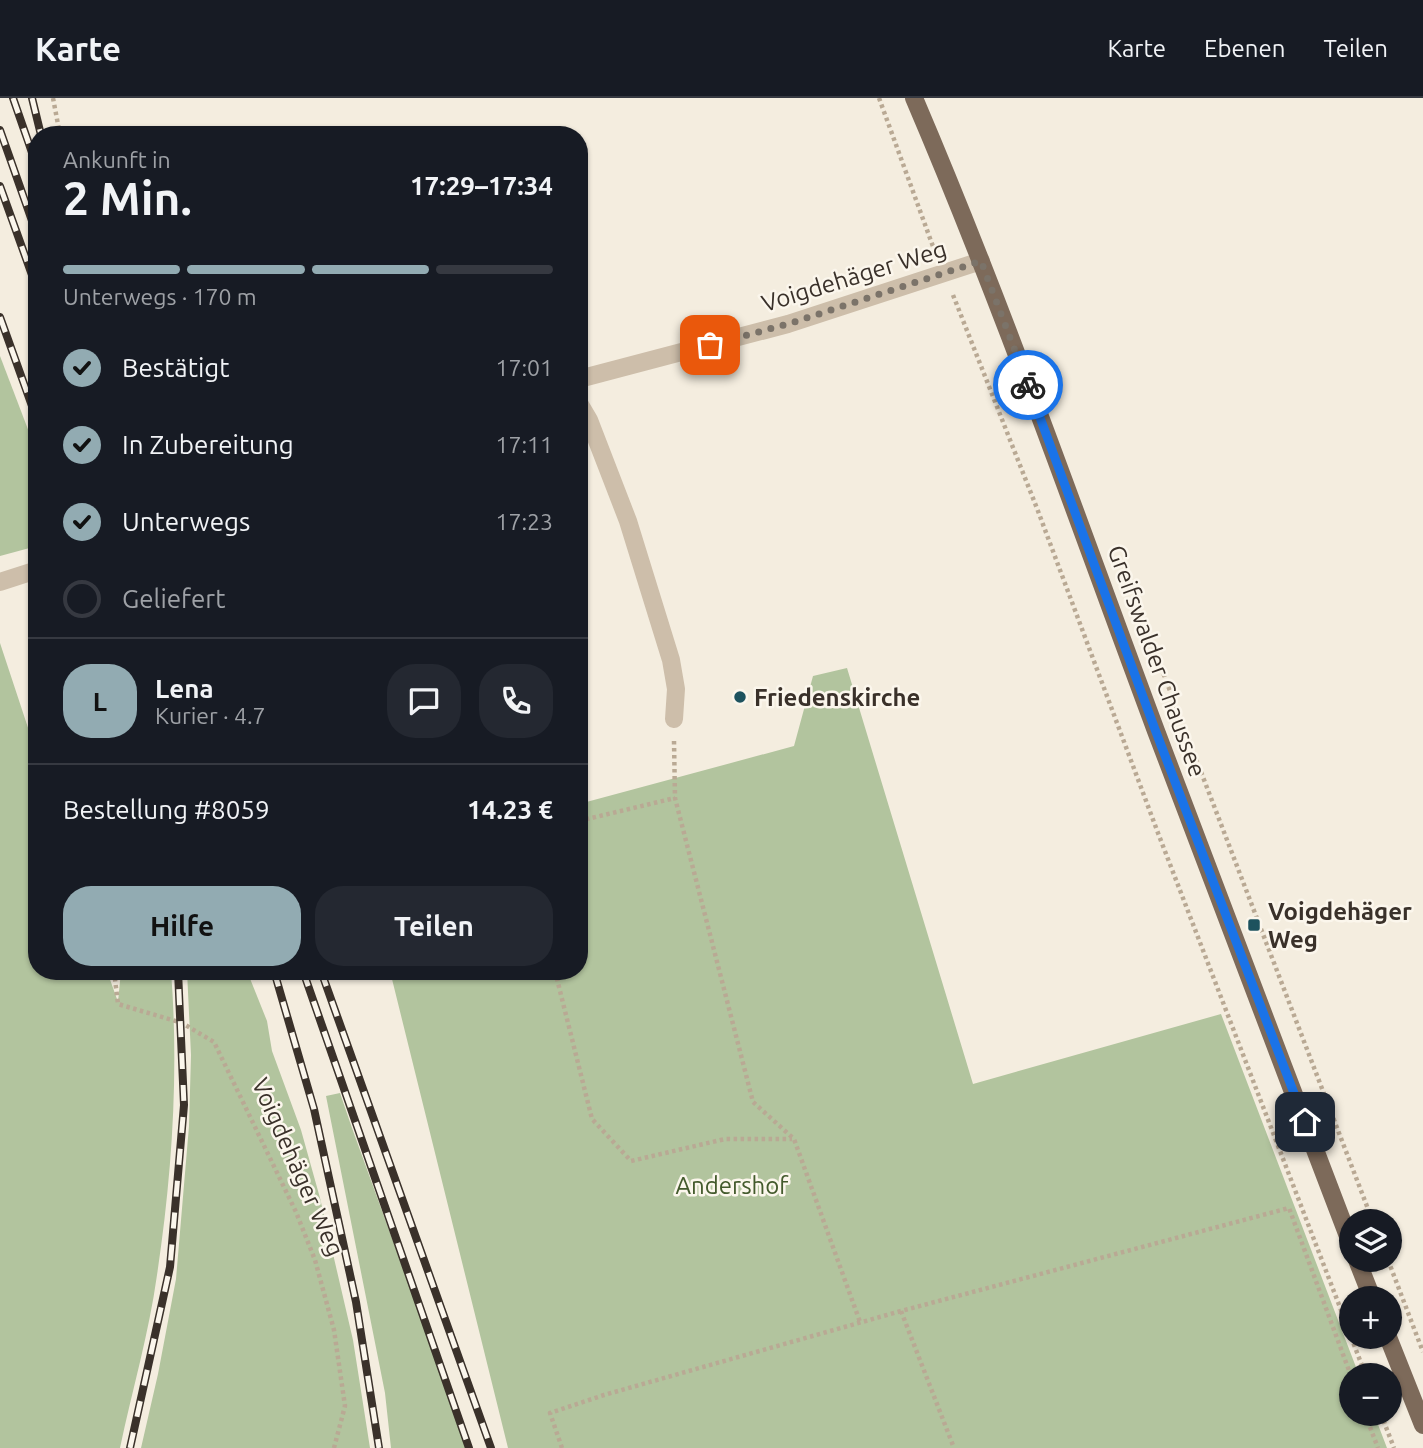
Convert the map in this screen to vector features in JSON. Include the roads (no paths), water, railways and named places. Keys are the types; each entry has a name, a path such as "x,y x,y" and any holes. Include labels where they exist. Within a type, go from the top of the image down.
{"main road":[{"name":"Greifswalder Chaussee","path":"914,98 981,261 1339,1212"},
{"path":"1393,1349 1423,1425"}],"street":[{"name":"Voigdehäger Weg","path":"588,377 788,324 981,261"},
{"path":"588,417 628,521 671,660 676,689 674,719"},
{"path":"0,582 28,573"}],"railway":[{"path":"13,98 28,141"},
{"path":"32,98 39,126"},
{"path":"0,130 28,209"},
{"path":"0,186 28,264"},
{"path":"0,317 28,395"},
{"path":"130,1448 170,1267 184,1105 178,980"},
{"path":"277,980 314,1109 356,1302 379,1448"},
{"path":"306,980 469,1448"},
{"path":"324,980 491,1448"}],"place":[{"name":"Friedenskirche","path":"740,697"},
{"name":"Voigdehäger Weg","path":"1254,925"}],"park label":[{"name":"Andershof","path":"732,1185"}]}
